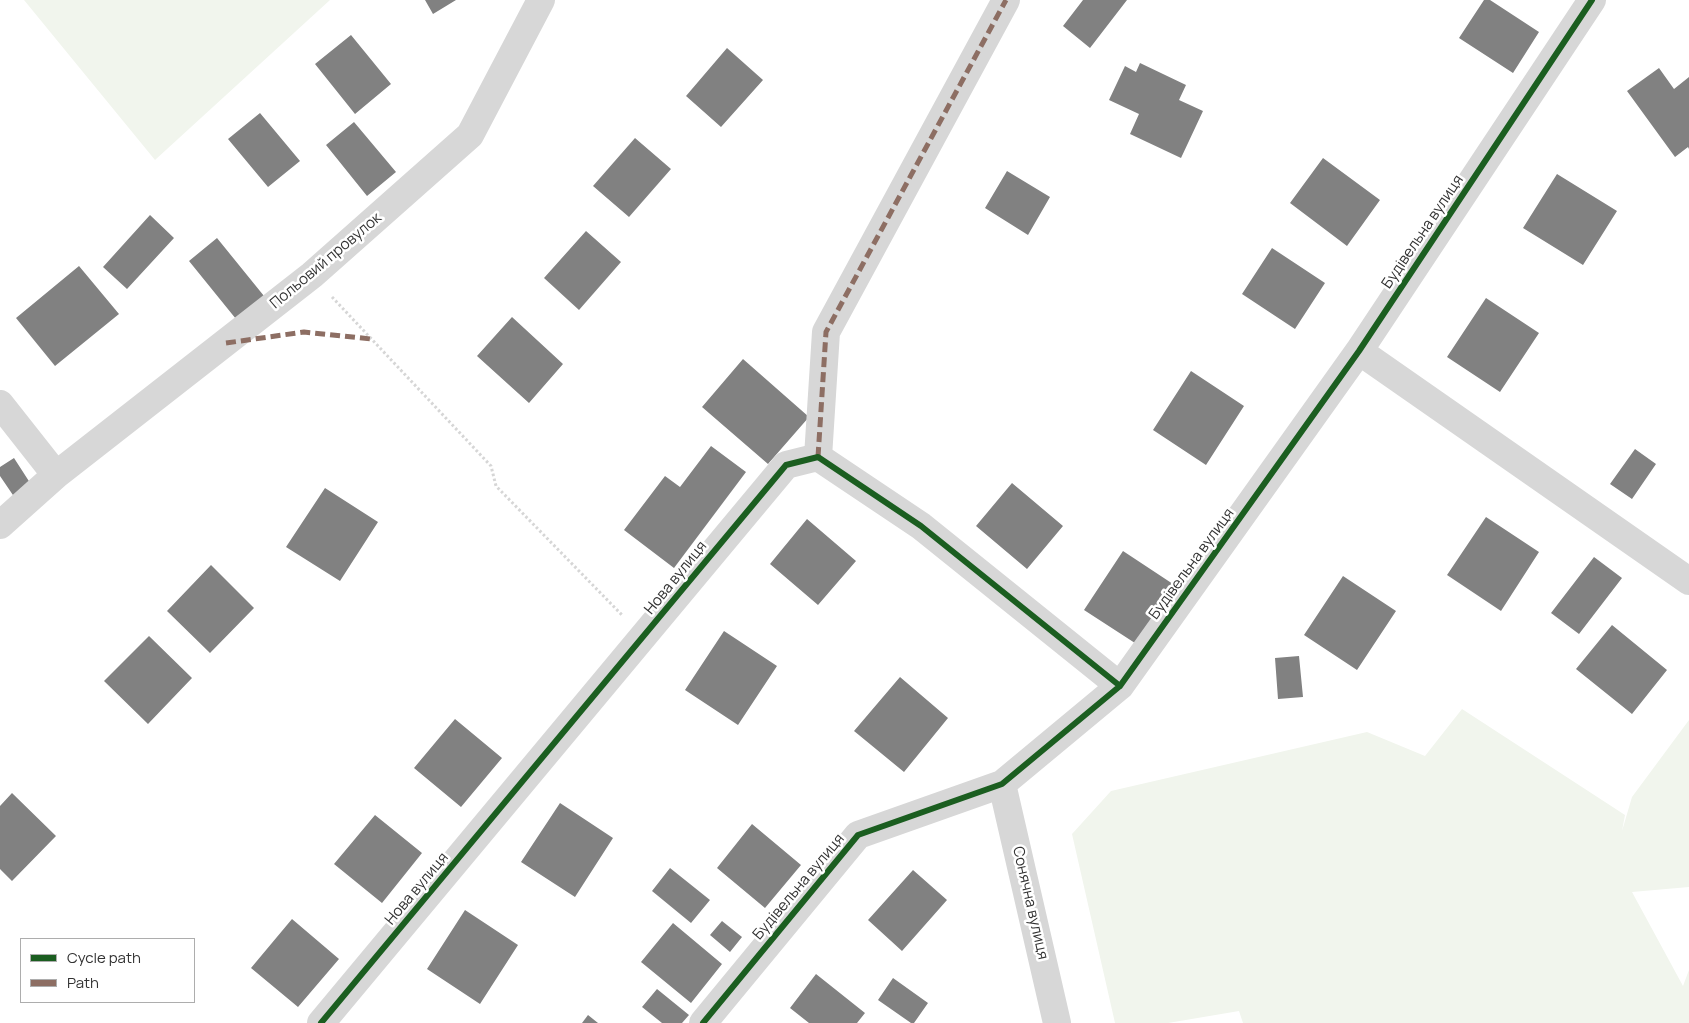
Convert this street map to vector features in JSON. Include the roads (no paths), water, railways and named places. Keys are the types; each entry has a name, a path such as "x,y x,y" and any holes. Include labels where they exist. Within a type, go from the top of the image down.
{"street":[{"name":"Польовий провулок","path":"0,525 56,475 312,275 470,134 541,0"},
{"path":"1006,0 826,332 818,457 921,526 1120,686"},
{"name":"Будівельна вулиця","path":"702,1023 858,835 1002,784 1120,686 1359,352 1592,0"},
{"path":"1359,352 1689,582"},
{"path":"0,404 56,475"},
{"name":"Нова вулиця","path":"322,1023 786,464 818,457"},
{"name":"Сонячна вулиця","path":"1002,784 1057,1023"}]}
